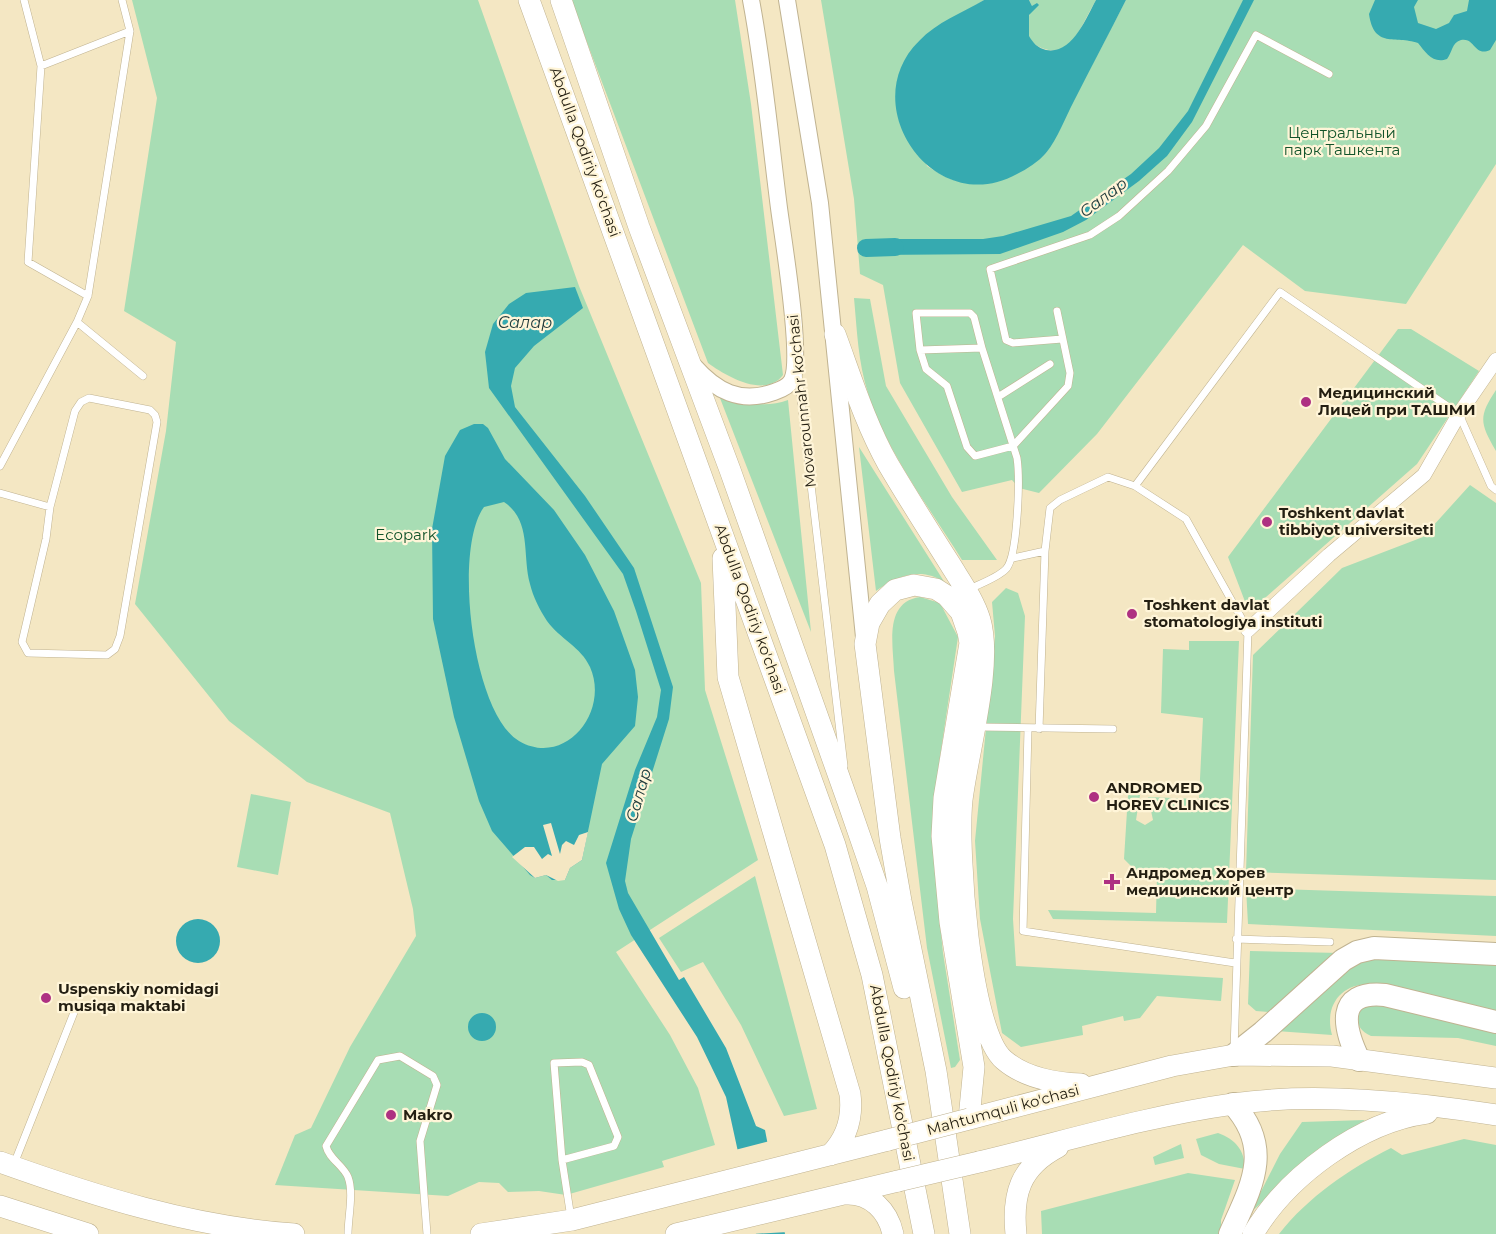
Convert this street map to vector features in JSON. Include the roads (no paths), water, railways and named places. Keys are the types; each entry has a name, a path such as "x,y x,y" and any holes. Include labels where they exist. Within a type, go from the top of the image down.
{"highway":[{"path":"1233,1055 1263,1032 1343,960 1357,952 1374,948 1496,954"},
{"path":"1359,1060 1347,1036 1346,1020 1352,1005 1368,995 1385,995 1496,1022"},
{"path":"1230,1234 1254,1179 1257,1159 1251,1129 1233,1104"}],"main road":[{"name":"Abdulla Qodiriy ko'chasi","path":"530,0 835,845 872,975 924,1233"},
{"name":"Abdulla Qodiriy ko'chasi","path":"561,0 639,227 877,886 900,970 959,1229"},
{"path":"835,334 874,436 966,591 980,619 984,642 960,816 960,857 978,995 988,1036 1004,1060 1021,1071 1043,1080 1102,1084"},
{"path":"716,514 725,570 728,677 850,1094 851,1112 848,1128 831,1155"},
{"path":"959,1229 936,1071 892,848 865,644 869,623 879,603 894,590 914,585 936,589 946,596 961,612 970,643 944,798 942,836 950,922 974,1067 969,1119"},
{"name":"Mahtumquli ko'chasi","path":"481,1234 572,1220 689,1192 1172,1066 1233,1055 1332,1056 1496,1078"},
{"path":"676,1234 1233,1104 1290,1100 1458,1109 1496,1115"},
{"path":"1252,1234 1290,1189 1326,1158 1358,1136 1396,1120 1458,1109"},
{"path":"1016,1234 1014,1201 1020,1183 1041,1158 1071,1140"},
{"path":"6,1164 92,1194 155,1212 225,1226 294,1234"},
{"path":"842,1194 862,1196 878,1205 887,1216 893,1234"},
{"path":"0,1206 88,1234"}],"street":[{"name":"Movarounnahr ko'chasi","path":"751,0 760,46 796,357"},
{"path":"787,0 820,203 865,644"},
{"path":"688,361 718,389 736,396 754,397 788,386 792,380 796,357"},
{"path":"1248,630 1329,555 1424,475 1460,414 1496,360"}],"lane":[{"path":"24,0 41,66 28,262 88,296"},
{"path":"0,466 77,322 88,296 130,31 122,0"},
{"path":"41,66 130,31"},
{"path":"1062,339 1013,343 1006,340 990,269 1090,235 1119,216 1168,171 1206,126 1256,35 1329,74"},
{"path":"1135,486 1280,292 1460,414 1491,486 1496,490"},
{"path":"966,591 1002,572 1013,558 1019,474 1013,446 974,317 970,313 920,311 915,317 920,350 926,369 947,386 970,452 979,455 1013,446 1068,386 1070,373 1057,311"},
{"path":"77,322 143,376"},
{"path":"920,350 982,348"},
{"name":"Movarounnahr ko'chasi","path":"796,357 848,802"},
{"path":"998,397 1050,364"},
{"path":"89,398 150,410 155,415 157,422 120,636 115,650 107,655 28,653 24,648 22,642 46,539 50,507 75,411 81,402 89,398"},
{"path":"1039,729 1045,551 1050,508 1055,503 1108,477 1135,486 1186,519 1248,630 1233,1055"},
{"path":"0,493 50,507"},
{"path":"1013,558 1045,551"},
{"path":"974,726 1028,729 1113,729"},
{"path":"1028,729 1023,931 1235,963"},
{"path":"1236,939 1330,942"},
{"path":"6,1164 75,1010"},
{"path":"348,1234 350,1190 347,1175 328,1152 326,1146 378,1060 400,1056 436,1080 420,1141 427,1234"},
{"path":"562,1160 615,1146 617,1143 618,1137 589,1065 582,1062 554,1063 562,1160 572,1220"}],"water":[{"path":"984,0 1029,0 1032,6 1037,3 1039,5 1029,15 1029,36 1041,48 1055,50 1063,47 1077,34 1096,0 1126,0 1058,134 1046,153 1021,172 986,184 958,182 932,169 912,149 900,123 895,95 901,67 919,41 942,23"},
{"name":"Салар","path":"1243,0 1254,0 1192,122 1167,156 1139,181 1086,220 1063,232 1000,254 874,255 871,239 983,239 1003,236 1071,216 1131,174 1159,148 1188,111"},
{"path":"1375,0 1418,0 1414,7 1418,23 1436,29 1449,23 1454,15 1467,11 1469,0 1496,0 1496,40 1490,50 1481,51 1469,41 1461,40 1454,45 1447,59 1434,59 1418,43 1387,39 1376,32 1369,14"},
{"name":"Салар","path":"575,287 583,308 534,346 515,368 511,386 515,407 585,496 634,568 673,687 669,719 631,839 625,881 628,893 679,980 684,977 726,1048 756,1126 765,1130 785,1234 756,1234 726,1097 697,1037 631,935 619,909 606,863 635,770 657,717 661,690 636,611 623,574 489,388 485,352 493,324 509,304 526,293"},
{"path":"474,424 483,424 488,428 505,459 554,510 585,555 614,611 635,670 638,697 635,726 602,764 582,860 570,868 565,880 552,880 546,875 535,878 530,875 492,831 479,801 454,717 433,619 432,529 445,456 460,430","holes":["504,502 513,510 522,529 531,589 537,603 552,627 586,660 595,684 594,701 579,731 567,741 552,747 536,747 519,741 503,725 489,699 479,666 472,629 469,592 470,557 475,528 484,507"]},
{"path":"198,919 213,926 220,941 213,956 198,963 183,956 176,941 183,926"},
{"path":"482,1013 492,1017 496,1027 492,1037 482,1041 472,1037 468,1027 472,1017"}],"waterway":[{"name":"Салар","path":"866,248 895,247"}],"place":[{"name":"Медицинский Лицей при ТАШМИ","path":"1306,402"},
{"name":"Toshkent davlat tibbiyot universiteti","path":"1267,522"},
{"name":"Toshkent davlat stomatologiya instituti","path":"1132,614"},
{"name":"ANDROMED HOREV CLINICS","path":"1094,797"},
{"name":"Андромед Хорев медицинский центр","path":"1112,882"},
{"name":"Uspenskiy nomidagi musiqa maktabi","path":"46,998"},
{"name":"Makro","path":"391,1115"}],"park label":[{"name":"Центральный парк Ташкента","path":"1342,142"},
{"name":"Ecopark","path":"406,535"}]}
